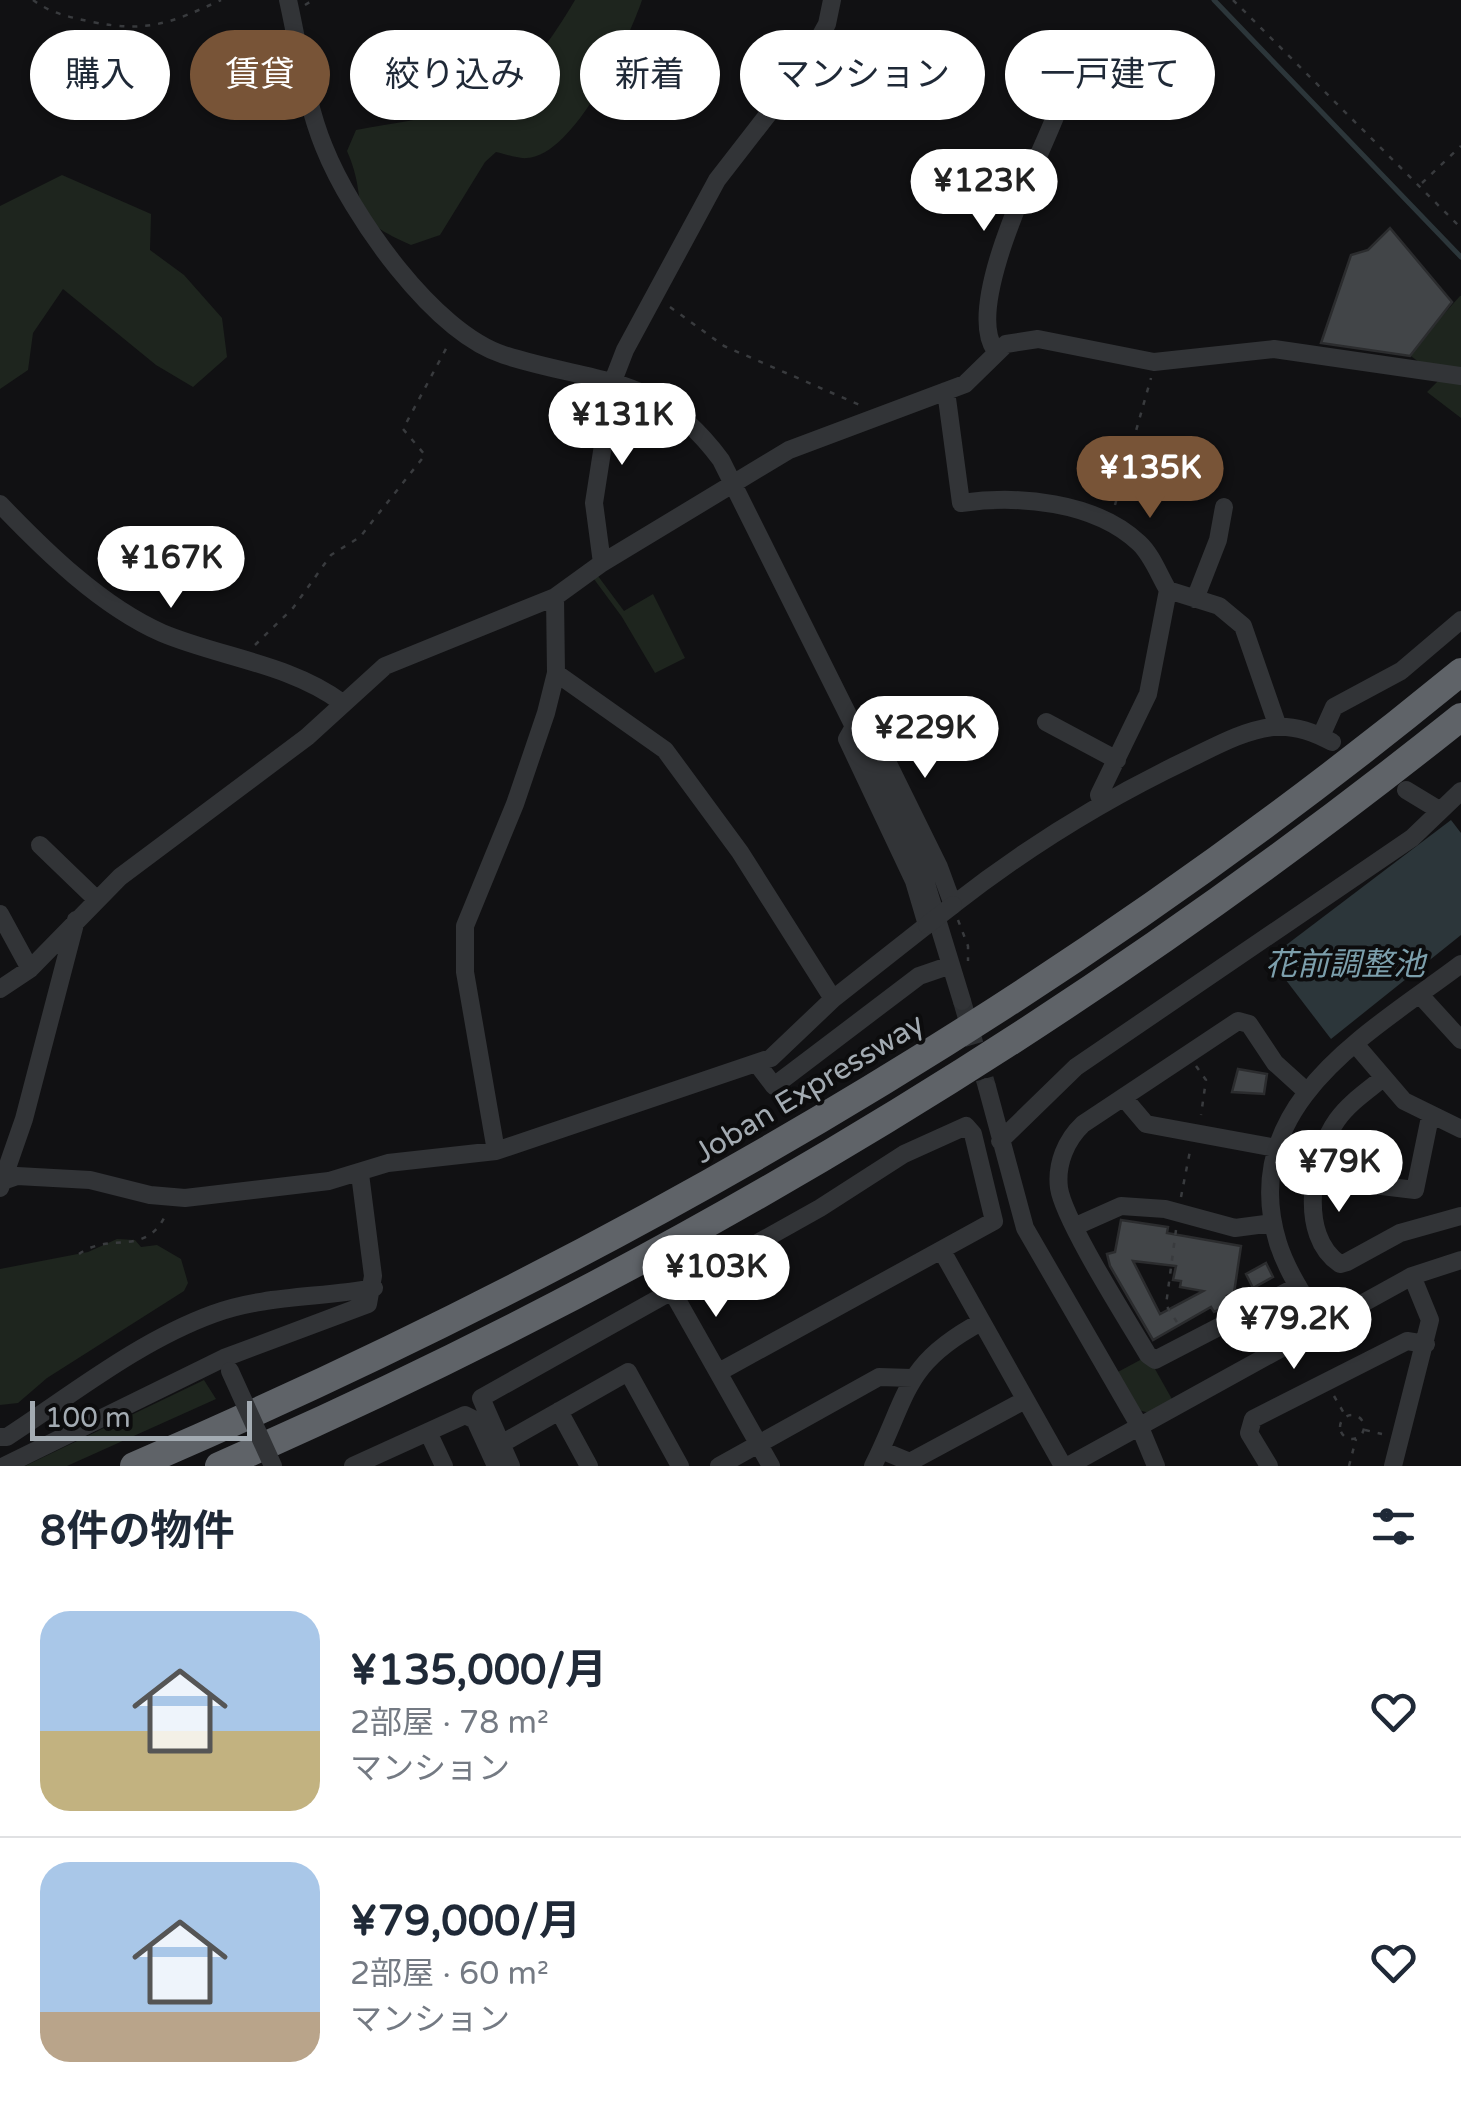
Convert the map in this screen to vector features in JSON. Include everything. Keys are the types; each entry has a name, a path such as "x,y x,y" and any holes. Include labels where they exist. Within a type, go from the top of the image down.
{"highway":[{"name":"Joban Expressway","path":"134,1466 293,1398 536,1279 734,1172 874,1088 1141,914 1377,741 1461,672"},
{"path":"219,1466 438,1367 636,1266 888,1120 1076,1001 1200,915 1461,717"}],"street":[{"path":"288,0 308,93 333,168 360,218 456,330 502,354 640,389 682,414 722,460 926,876 960,968 962,1001"},
{"path":"602,563 594,503 614,381 625,350 658,296 717,180 800,73 827,24 832,0"},
{"path":"995,350 988,332 990,286 1055,120"},
{"path":"0,988 30,969 76,919 143,858 307,737 374,673 412,652 555,597 602,563 789,450 976,377 995,350 1017,340 1038,339 1154,362 1274,348 1461,376"},
{"path":"946,391 960,503 1022,498 1049,502 1110,525 1143,546 1168,590 1155,670 1098,795 1102,802"},
{"path":"0,504 34,539 108,600 159,632 243,660 341,702"},
{"path":"1195,600 1224,507"},
{"path":"1168,590 1219,606 1243,626 1278,727"},
{"path":"496,1150 468,992 465,926 472,901 515,804 556,673 555,597"},
{"path":"1,1183 17,1176 90,1180 168,1198 360,1174 388,1163 496,1150 758,1065 771,1058 832,999 1052,831 1102,802 1227,742 1278,727 1326,739 1334,706 1401,671 1461,620"},
{"path":"556,673 665,750 740,852 832,999"},
{"path":"927,924 914,881 847,740 861,722 872,728 940,867 952,905"},
{"path":"1046,722 1117,760"},
{"path":"1406,790 1439,810"},
{"path":"1000,1141 1076,1067 1412,838 1461,791"},
{"path":"40,845 96,900"},
{"path":"0,914 30,969"},
{"path":"1,1183 24,1119 76,919"},
{"path":"1321,1325 1298,1286 1273,1223 1270,1196 1276,1148 1306,1090 1356,1045 1461,964"},
{"path":"758,1065 774,1086 919,976 960,968"},
{"path":"1420,995 1461,1040"},
{"path":"1298,1286 1155,1360 1148,1355 1060,1192 1066,1146 1083,1124 1238,1021 1249,1024 1275,1063 1306,1090"},
{"path":"1356,1045 1404,1102 1461,1128"},
{"path":"1383,1078 1335,1123 1320,1152 1315,1178 1319,1231 1332,1257 1340,1264 1400,1233 1461,1216"},
{"path":"987,1087 1025,1228 1140,1425 1156,1466"},
{"path":"1124,1098 1146,1124 1276,1148"},
{"path":"1315,1178 1415,1190 1420,1181 1430,1117"},
{"path":"511,1466 481,1398 820,1208 904,1154 966,1126 973,1134 994,1222 718,1372"},
{"path":"4,1466 368,1304 374,1288 360,1174"},
{"path":"1076,1226 1120,1206 1165,1208 1234,1228 1273,1223"},
{"path":"942,1252 1065,1466 1412,1276 1461,1260"},
{"path":"1393,1466 1430,1320 1412,1276"},
{"path":"0,1437 7,1437 154,1342 214,1313 259,1302 374,1288"},
{"path":"672,1291 771,1466"},
{"path":"980,1322 941,1344 912,1378 877,1458 910,1462 1025,1400"},
{"path":"1269,1466 1249,1433 1250,1422 1407,1341 1426,1344"},
{"path":"227,1365 272,1466"},
{"path":"500,1444 628,1372 680,1466"},
{"path":"719,1466 879,1377 912,1378"},
{"path":"559,1411 589,1466"},
{"path":"353,1466 465,1414 475,1420 496,1466"},
{"path":"429,1434 444,1466"}],"path":[{"path":"34,0 59,15 131,29 174,22 222,0"},
{"path":"1233,0 1461,228"},
{"path":"1420,184 1461,146"},
{"path":"658,296 724,346 880,414"},
{"path":"243,660 293,608 331,556 360,537 425,455 403,429 456,330"},
{"path":"1110,525 1146,409 1154,362"},
{"path":"952,905 968,946 960,968"},
{"path":"79,1254 90,1246 145,1240 158,1232 168,1198"},
{"path":"1326,1382 1346,1417"},
{"path":"1346,1417 1358,1416 1364,1429 1400,1439"},
{"path":"1346,1417 1341,1427 1343,1434 1357,1438"},
{"path":"1349,1466 1357,1438 1364,1429"}],"shaded area":[{"path":"575,0 642,0 630,30 580,30 580,118 563,138 545,152 527,158 496,152 485,162 440,235 411,245 374,225 361,207 347,151 356,130 414,120 560,120 560,30 556,30"},
{"path":"62,175 151,214 150,250 184,275 222,318 227,357 193,387 156,365 63,289 33,333 28,370 0,389 0,206"},
{"path":"1461,296 1461,418 1427,392 1441,378 1408,354"},
{"path":"595,572 624,611 653,594 685,658 655,673 591,575"},
{"path":"117,1239 135,1240 141,1247 157,1245 181,1259 188,1283 184,1291 47,1378 18,1403 0,1405 0,1269 88,1252"},
{"path":"1142,1359 1155,1369 1173,1401 1150,1413 1138,1410 1116,1373"},
{"path":"204,1380 216,1399 67,1466 25,1466"}],"water":[{"name":"花前調整池","path":"1451,820 1461,833 1461,935 1331,1039 1269,958"}],"building":[{"path":"1390,228 1452,302 1410,356 1321,343 1351,255 1368,250"},
{"path":"1238,1069 1267,1074 1264,1094 1232,1092"},
{"path":"1121,1220 1168,1227 1167,1233 1241,1246 1234,1293 1227,1296 1231,1304 1214,1312 1211,1307 1153,1340 1110,1266 1107,1254 1115,1252","holes":["1133,1261 1176,1266 1173,1280 1181,1281 1180,1287 1203,1291 1160,1314"]},
{"path":"1266,1263 1273,1277 1253,1288 1246,1274"}],"waterway":[{"path":"1214,0 1461,257"}],"tunnel":[{"path":"962,1001 987,1087"}]}
